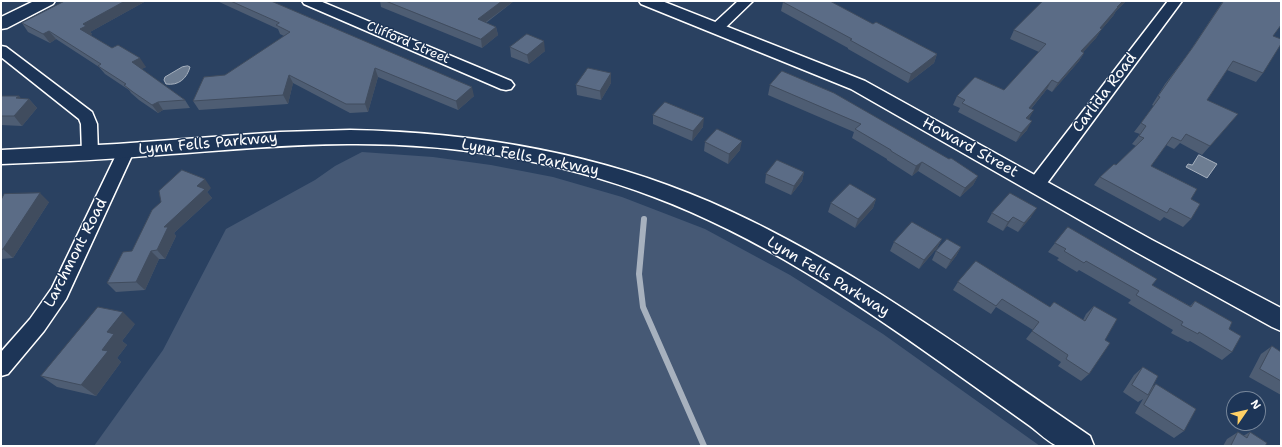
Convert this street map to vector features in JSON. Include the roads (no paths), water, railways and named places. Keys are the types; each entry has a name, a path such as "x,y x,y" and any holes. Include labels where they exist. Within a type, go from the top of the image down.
{"main road":[{"path":"1,24 47,1"},
{"name":"Howard Street","path":"647,1 858,85 1281,320"},
{"name":"Lynn Fells Parkway","path":"1,157 126,151 300,137 372,137 486,147 546,158 606,173 698,206 778,245 919,333 1080,446"}],"street":[{"name":"Clifford Street","path":"309,1 506,85"},
{"path":"717,28 746,1"},
{"name":"Carlida Road","path":"1036,185 1174,1"},
{"path":"1,50 86,116 89,124 90,153"},
{"name":"Larchmont Road","path":"1,367 37,325 59,293 126,151"}],"waterway":[{"path":"644,219 639,274 643,307 704,446"}]}
